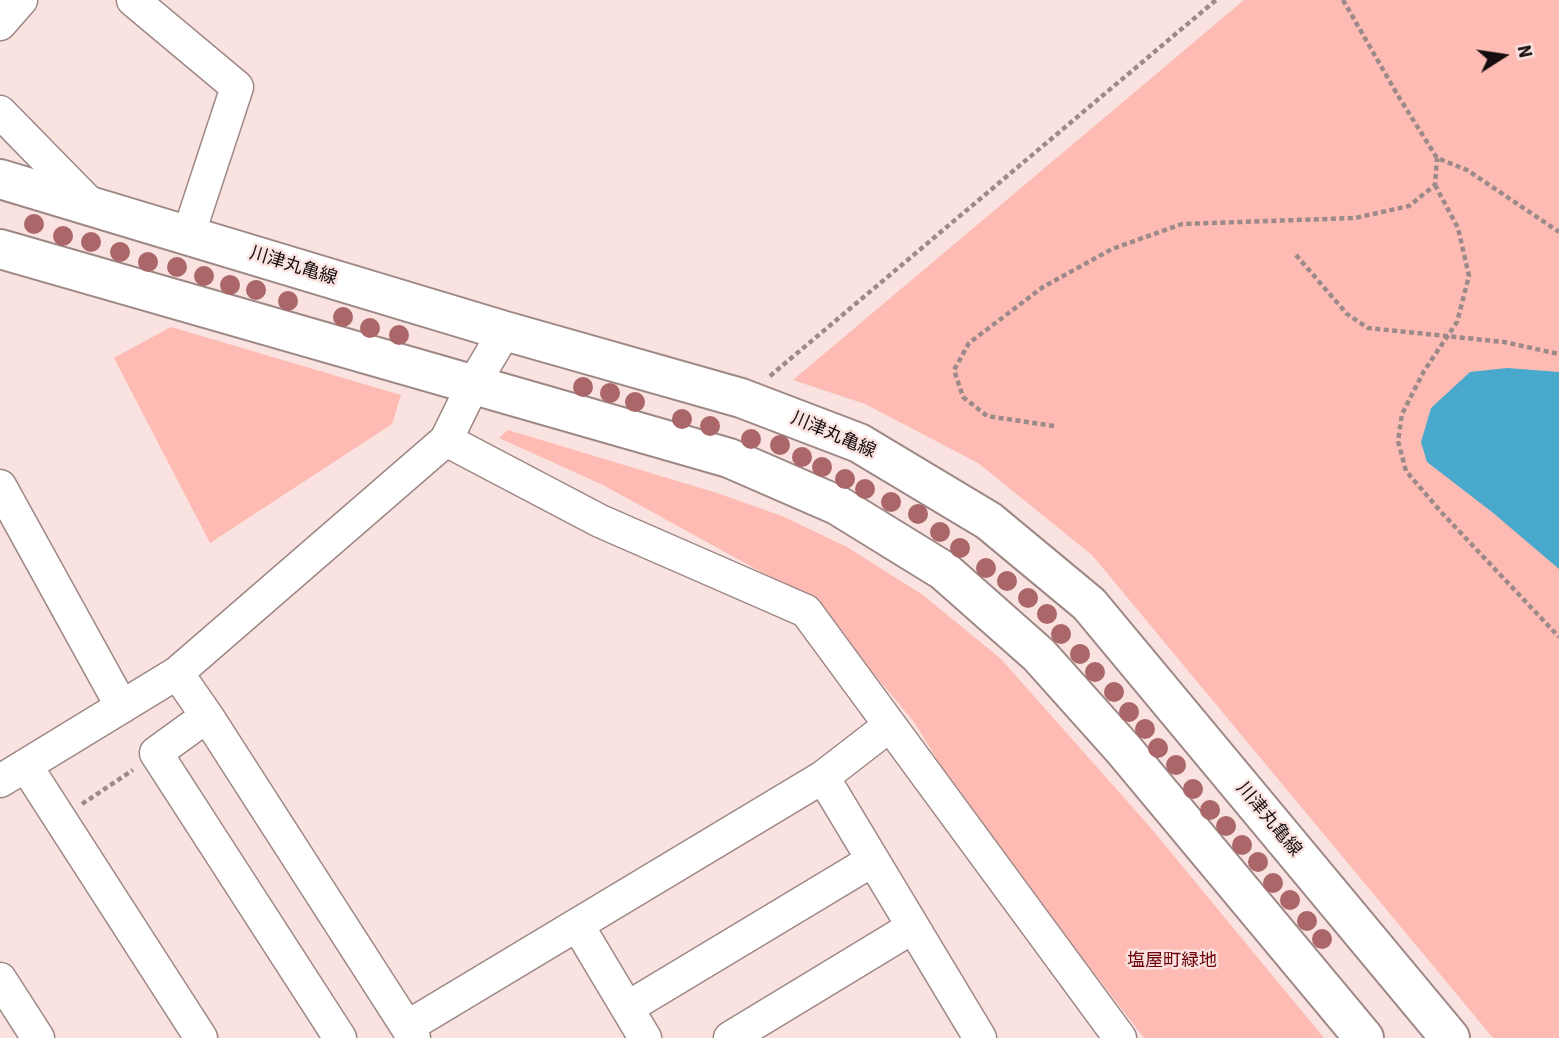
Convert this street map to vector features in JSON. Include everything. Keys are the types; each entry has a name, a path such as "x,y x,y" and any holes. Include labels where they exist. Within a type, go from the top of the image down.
{"main road":[{"name":"川津丸亀線","path":"0,179 505,331 741,398 859,443 989,521 1089,604 1450,1038"},
{"path":"0,249 729,458 837,505 944,571 1039,655 1124,750 1364,1038"}],"street":[{"path":"0,24 21,0"},
{"path":"133,0 237,87 188,236"},
{"path":"0,112 94,208"},
{"path":"201,1038 60,818 13,773 177,673 446,440 474,383 505,331"},
{"path":"446,440 600,521 807,611 1120,1038"},
{"path":"0,486 122,708"},
{"path":"177,673 410,1032 823,777 890,726"},
{"path":"207,716 156,752 340,1038"},
{"path":"823,777 979,1038"},
{"path":"627,1008 873,860"},
{"path":"578,926 645,1038"},
{"path":"730,1038 913,926"},
{"path":"0,979 38,1038"}],"path":[{"path":"764,381 1216,0"},
{"path":"1343,0 1396,94 1437,158 1467,170 1559,232"},
{"path":"1437,158 1435,184 1458,228 1469,276 1457,321 1424,371 1402,414 1398,441 1406,471 1559,637"},
{"path":"1055,426 987,416 963,397 954,370 969,343 1043,287 1112,249 1182,224 1355,218 1409,206 1435,184"},
{"path":"1296,255 1347,314 1368,328 1504,342 1559,354"},
{"path":"60,818 157,754"}],"green space":[{"path":"1244,0 1559,0 1559,1038 1493,1038 1092,555 978,463 865,404 793,380"},
{"path":"171,327 401,395 392,424 210,543 114,358"},
{"name":"塩屋町緑地","path":"508,430 717,493 782,516 847,547 923,595 1001,659 1150,827 1324,1038 1144,1038 967,808 914,722 838,631 785,585 603,485 499,438"}],"water":[{"path":"1507,368 1559,372 1559,569 1427,462 1421,442 1431,408 1470,372"}]}
